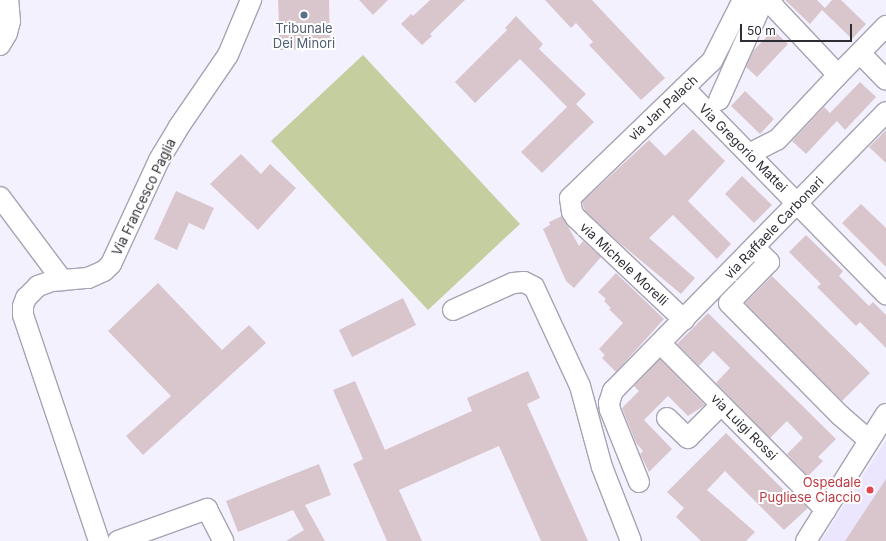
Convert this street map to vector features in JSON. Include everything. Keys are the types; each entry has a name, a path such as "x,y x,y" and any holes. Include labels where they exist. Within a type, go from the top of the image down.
{"street":[{"path":"0,45 7,33 10,20 8,0"},
{"name":"Via Francesco Paglia","path":"99,541 23,315 22,306 30,292 44,283 88,278 104,271 111,264 159,160 178,128 228,55 251,0"},
{"name":"via Jan Palach","path":"570,204 573,192 712,61 743,0"},
{"path":"719,100 762,1 774,7 838,75"},
{"path":"863,57 886,26"},
{"path":"749,154 777,140 838,75 886,41"},
{"path":"863,57 886,80"},
{"name":"Via Gregorio Mattei","path":"684,88 886,294"},
{"name":"via Raffaele Carbonari","path":"640,482 609,403 612,391 661,344 886,112"},
{"path":"0,197 62,280"},
{"name":"via Michele Morelli","path":"570,204 576,218 684,320"},
{"path":"755,248 768,262 729,303 841,416 869,440"},
{"path":"453,310 513,283 524,282 534,287 580,386 602,468 630,541"},
{"name":"via Luigi Rossi","path":"661,344 826,510"},
{"path":"667,418 688,438 721,405"},
{"path":"806,541 886,414"},
{"path":"118,541 143,537 207,509 223,541"}],"shaded area":[{"name":"Ospedale Pugliese Ciaccio","path":"886,440 886,541 821,541"}],"green space":[{"path":"363,55 520,224 428,310 271,141"}],"building":[{"name":"Tribunale Dei Minori","path":"278,0 329,0 330,49 280,50"},
{"path":"359,0 388,0 373,15"},
{"path":"430,0 465,0 430,34 432,36 422,45 401,24 411,14 413,16"},
{"path":"545,0 592,0 665,78 641,100 589,45 593,42 576,23 571,28"},
{"path":"785,0 817,0 825,8 832,0 841,0 866,24 852,39 822,10 810,24"},
{"path":"516,16 543,44 539,49 586,94 576,104 594,122 542,173 521,152 567,107 520,59 475,103 455,82 507,30 505,28"},
{"path":"773,30 788,44 757,77 746,67 753,51"},
{"path":"860,82 876,97 845,130 837,121 806,154 792,141 824,107 830,113"},
{"path":"745,91 774,119 760,134 731,106"},
{"path":"693,129 725,161 688,201 731,244 717,259 673,215 649,238 695,278 681,294 615,239 585,211 582,202 649,140 665,156"},
{"path":"886,130 886,163 869,147"},
{"path":"241,154 261,174 270,164 296,188 258,230 210,184"},
{"path":"742,176 772,205 754,223 725,194"},
{"path":"176,191 214,208 204,230 189,223 177,250 154,239"},
{"path":"861,204 886,228 886,267 842,223"},
{"path":"562,216 579,246 583,241 601,257 574,288 566,281 543,229 550,225 549,222"},
{"path":"806,235 843,271 839,276 869,306 873,302 886,315 886,348 860,322 856,326 817,287 821,284 789,252"},
{"path":"616,273 664,319 616,372 602,358 605,355 599,349 623,323 609,309 611,308 604,301 606,299 598,292"},
{"path":"772,276 870,373 842,401 745,303"},
{"path":"158,283 222,350 249,325 266,343 143,455 126,436 171,396 108,331"},
{"path":"403,298 416,325 352,357 339,330"},
{"path":"708,313 836,439 818,457 823,461 808,476 787,454 803,438 787,421 770,438 716,383 730,368 713,351 699,366 677,344"},
{"path":"660,359 705,405 688,416 668,396 644,420 672,449 649,472 640,454 643,451 636,443 622,408 639,391 634,386"},
{"path":"528,371 540,398 527,404 588,541 541,541 499,446 399,490 422,541 387,541 353,464 363,459 333,390 355,381 385,450 472,411 467,398"},
{"path":"726,433 796,502 799,499 808,508 784,530 725,471 707,490 755,532 746,541 701,541 676,517 684,508 667,492"},
{"path":"319,464 331,495 305,505 325,541 286,541 304,530 293,510 238,532 226,501"},
{"path":"886,479 886,541 845,541"}],"place":[{"name":"Tribunale Dei Minori","path":"304,15"},
{"name":"Ospedale Pugliese Ciaccio","path":"870,490"}]}
